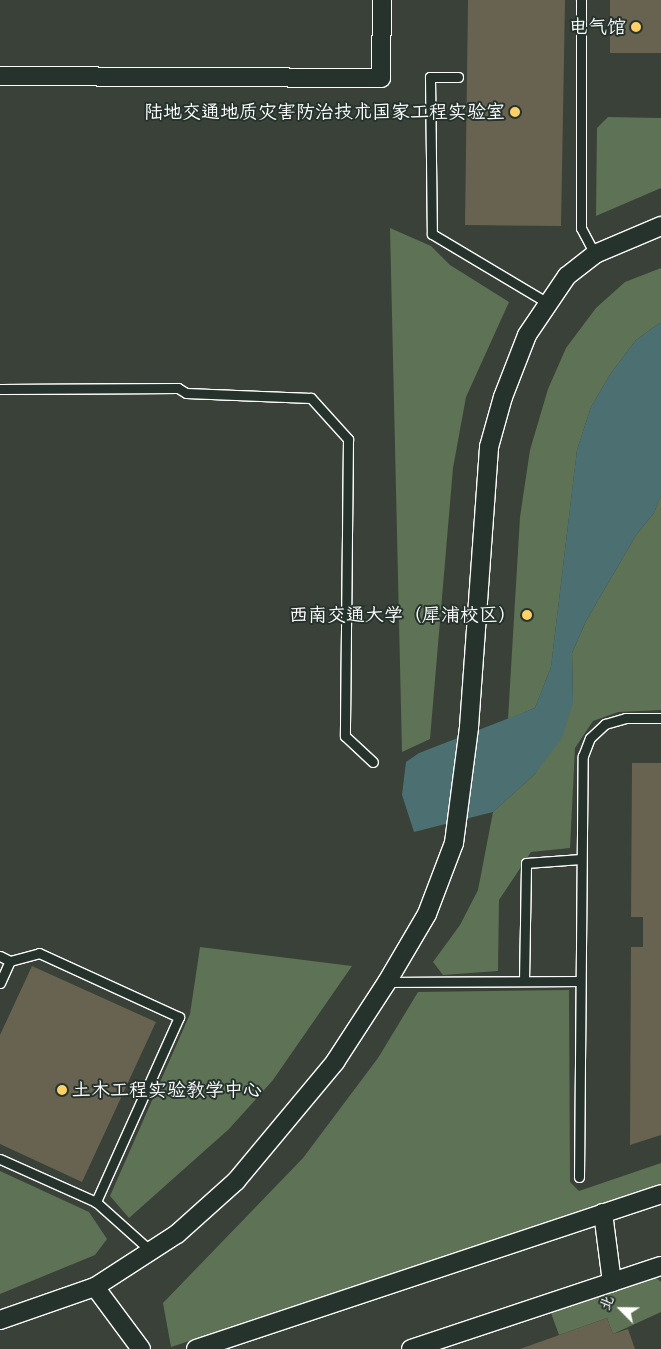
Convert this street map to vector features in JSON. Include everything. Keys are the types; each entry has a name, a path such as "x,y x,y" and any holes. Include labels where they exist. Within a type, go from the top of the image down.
{"street":[{"path":"0,76 381,78 382,0"},
{"path":"0,1320 95,1287 152,1252 236,1181 335,1062 387,982 427,914 454,843 469,728 489,447 503,397 546,302 595,254 661,226"},
{"path":"196,1349 661,1194"},
{"path":"603,1213 612,1282"},
{"path":"411,1349 661,1266"},
{"path":"95,1287 141,1349"}],"lane":[{"path":"581,0 581,228 595,254"},
{"path":"458,77 430,77 432,234 546,302"},
{"path":"0,389 178,388 186,394 311,398 348,439 345,736 373,762"},
{"path":"579,1177 583,756 590,738 612,722 661,718"},
{"path":"524,981 526,863 581,859"},
{"path":"0,956 10,961 39,953 179,1017 96,1202"},
{"path":"0,983 10,961"},
{"path":"387,982 580,981"},
{"path":"0,1159 96,1202 152,1252"}],"green space":[{"path":"608,117 661,118 661,188 596,216 597,128"},
{"path":"390,228 431,246 450,265 509,302 466,397 453,468 430,739 402,752"},
{"path":"661,268 661,322 636,340 611,373 591,407 577,450 551,667 535,708 508,719 520,517 530,450 548,389 566,348 596,308 625,282"},
{"path":"661,495 661,710 618,712 593,721 575,748 570,848 531,852 499,900 498,971 443,975 433,962 460,925 478,890 493,812 535,774 573,703 572,653 586,621 636,535 654,513"},
{"path":"200,947 352,966 273,1080 229,1129 129,1218 110,1196 190,1014"},
{"path":"569,990 570,1182 579,1191 661,1163 661,1187 171,1347 163,1303 303,1158 378,1058 418,992"},
{"path":"0,1171 89,1212 107,1239 95,1255 0,1294"},
{"path":"654,1276 661,1282 661,1312 613,1334 607,1318 559,1335 551,1313"}],"water":[{"path":"661,322 661,495 654,513 636,535 586,621 572,653 573,703 562,738 535,774 493,812 414,832 402,795 406,762 419,753 535,708 551,667 577,450 591,407 611,373 636,340"}],"building":[{"name":"陆地交通地质灾害防治技术国家工程实验室","path":"468,0 565,0 561,226 465,225"},
{"name":"电气馆","path":"610,0 661,0 661,53 610,53"},
{"path":"632,763 661,763 661,1135 630,1145 631,947 643,947 643,917 631,917"},
{"name":"土木工程实验教学中心","path":"32,966 156,1022 82,1182 0,1144 0,1035"},
{"path":"607,1318 613,1334 628,1329 635,1349 520,1349"}],"place":[{"name":"电气馆","path":"636,27"},
{"name":"陆地交通地质灾害防治技术国家工程实验室","path":"515,112"},
{"name":"西南交通大学（犀浦校区）","path":"527,615"},
{"name":"土木工程实验教学中心","path":"62,1090"}]}
